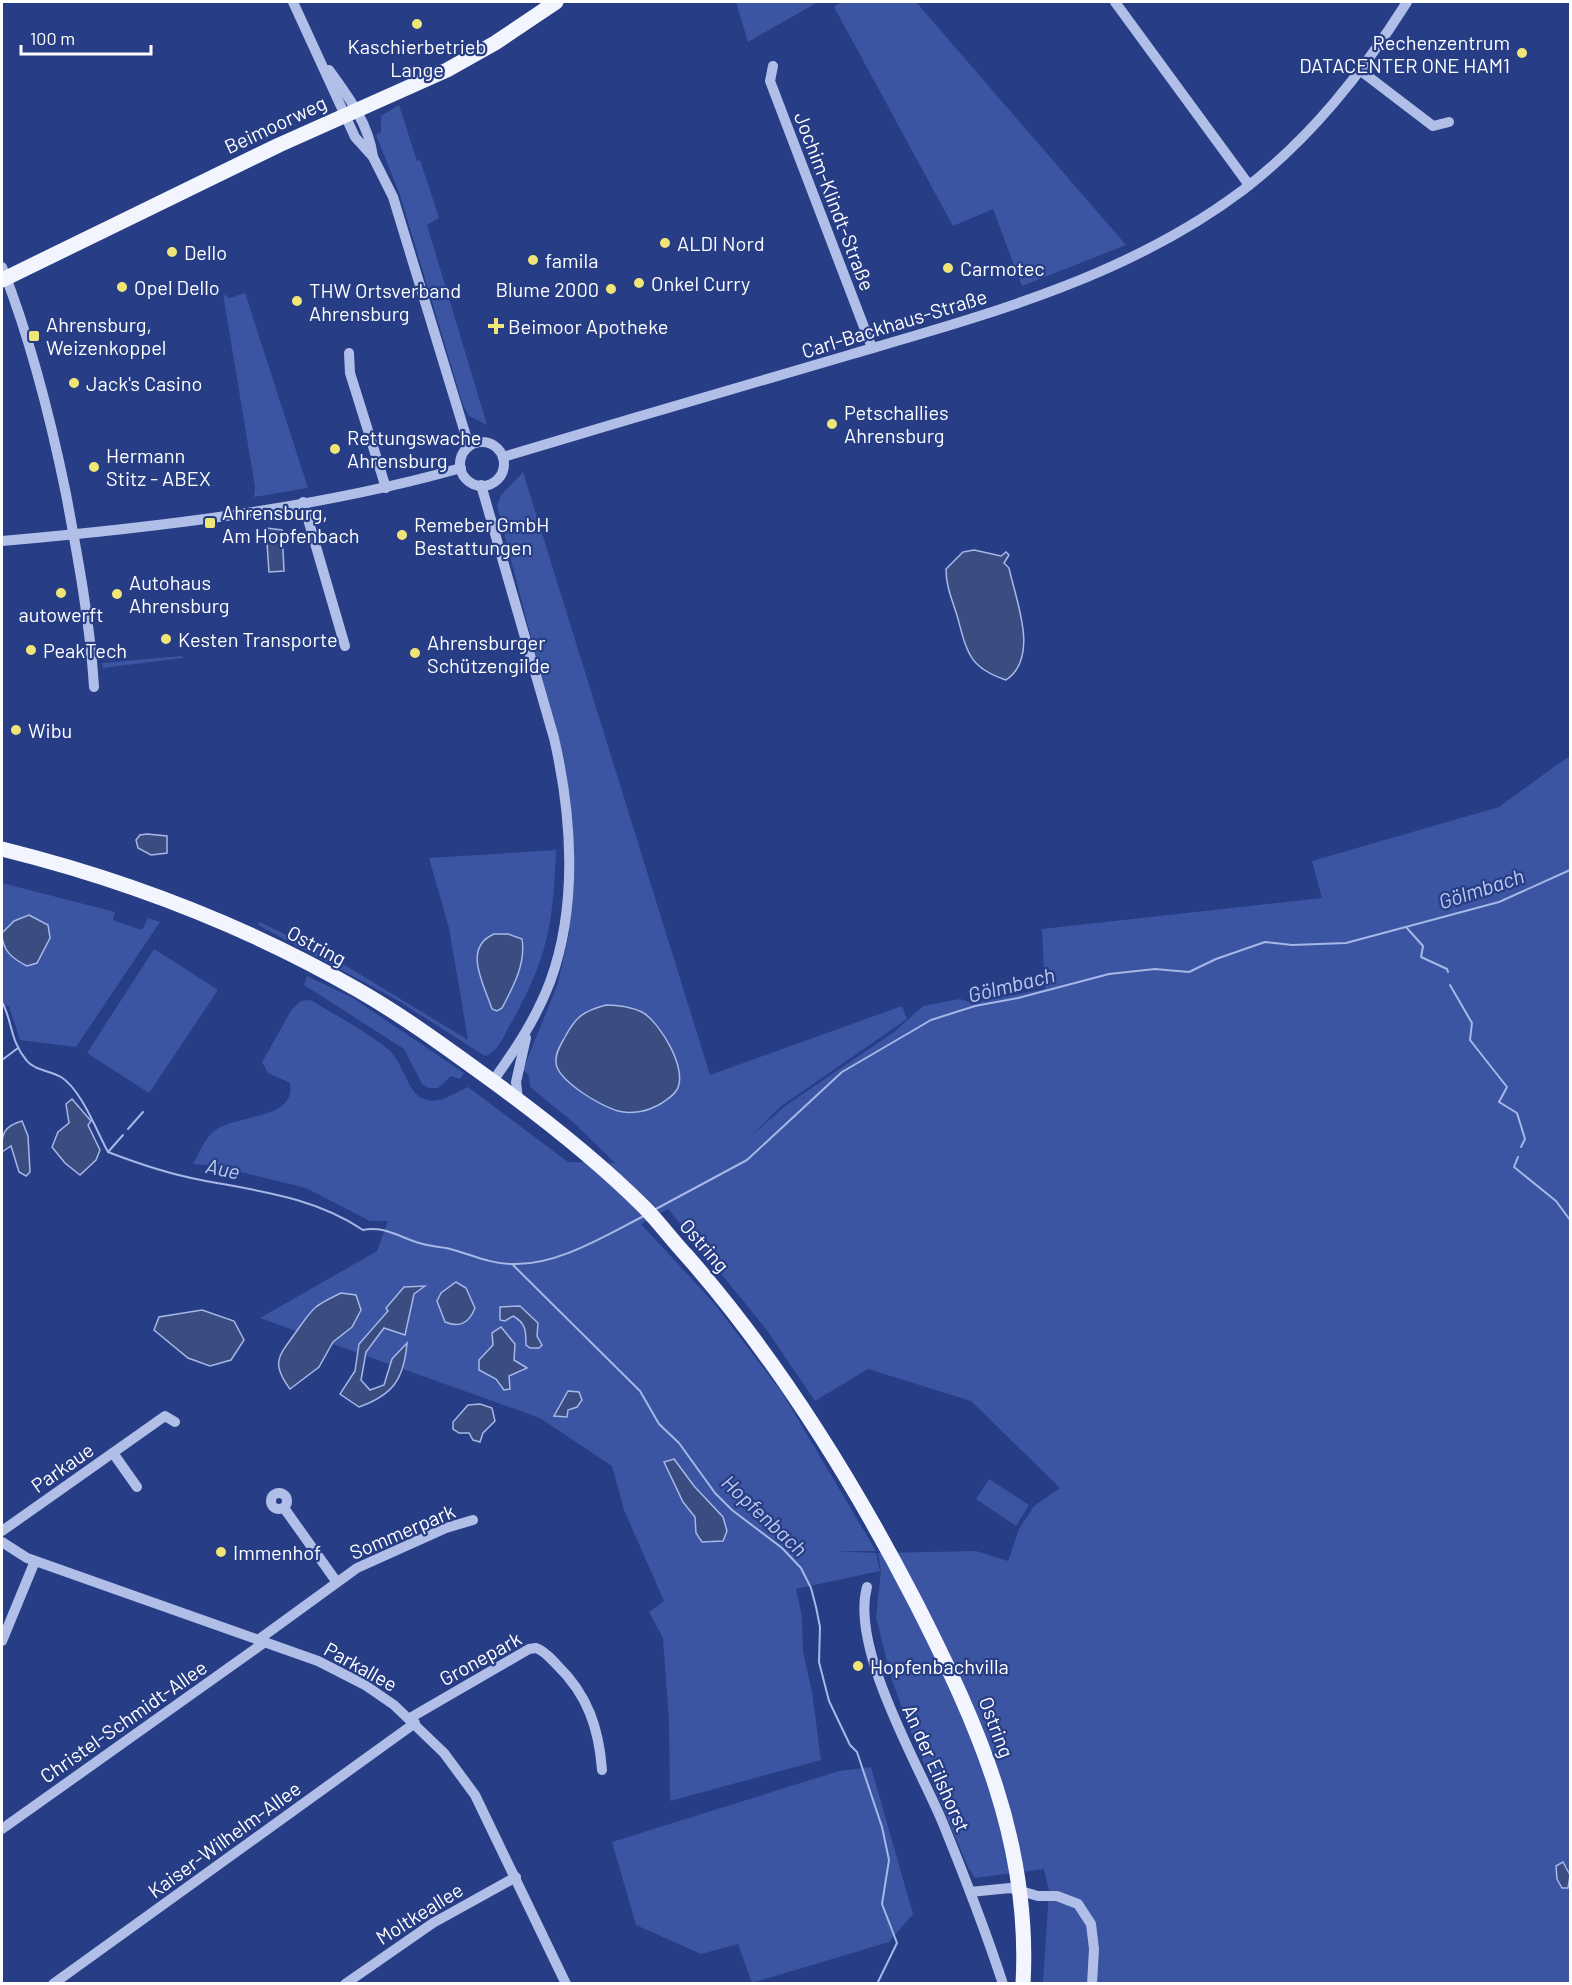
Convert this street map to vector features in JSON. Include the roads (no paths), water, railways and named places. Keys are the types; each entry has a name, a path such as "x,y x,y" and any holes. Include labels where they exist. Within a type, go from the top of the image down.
{"main road":[{"name":"Beimoorweg","path":"3,275 474,56 556,2"},
{"name":"Ostring","path":"2,849 128,885 220,919 358,990 518,1099 646,1210 662,1227 743,1323 780,1374 883,1539 959,1689 983,1745 1007,1823 1020,1892 1024,1930 1023,1983"}],"street":[{"path":"293,2 350,113 362,147 373,157 401,220 459,408 473,445"},
{"path":"1115,2 1249,185"},
{"name":"Carl-Backhaus-Straße","path":"503,457 1002,309 1081,280 1172,235 1249,185 1306,134 1361,70 1407,2"},
{"name":"Jochim-Klindt-Straße","path":"773,66 770,81 872,348"},
{"path":"1361,70 1433,126 1449,122"},
{"path":"3,275 28,338 45,399 74,534 87,619 94,687"},
{"path":"349,353 350,372 386,488"},
{"path":"473,445 496,447 503,457 501,475 486,484 466,478 461,468 463,454 473,445"},
{"path":"2,541 74,534 303,502 386,488 461,468"},
{"path":"486,484 489,512 545,703 558,757 565,804 568,868 564,931 549,984 528,1029 493,1082"},
{"path":"303,502 345,646"},
{"path":"518,1099 516,1082 518,1068 528,1029"},
{"path":"493,1082 507,1078 518,1068"},
{"name":"Parkaue","path":"2,1531 165,1416 175,1422"},
{"name":"Parkaue","path":"113,1453 137,1486"},
{"path":"284,1508 336,1581"},
{"name":"Sommerpark","path":"261,1641 336,1581 376,1558 446,1528 473,1520"},
{"name":"Parkallee","path":"2,1542 19,1554 35,1561 261,1641 350,1677 380,1695 413,1721 444,1753 470,1788 516,1877 566,1983"},
{"path":"2,1641 35,1561"},
{"name":"An der Eilshorst","path":"867,1587 863,1606 874,1664 899,1730 941,1819 1003,1983"},
{"name":"Christel-Schmidt-Allee","path":"2,1829 261,1641"},
{"name":"Gronepark","path":"413,1721 529,1649 536,1648 566,1674 585,1700 597,1730 602,1770"},
{"name":"Kaiser-Wilhelm-Allee","path":"53,1983 413,1721"},
{"name":"Moltkeallee","path":"345,1983 433,1923 516,1877"},
{"path":"970,1892 1010,1888 1020,1892 1057,1896 1082,1908 1091,1924 1094,1949 1092,1983"}],"waterway":[{"name":"Gölmbach","path":"654,1210 747,1160 842,1072 931,1020 975,1006 1018,998 1109,974 1155,969 1189,972 1216,959 1265,942 1292,945 1346,943 1499,902 1570,870"},
{"path":"1406,927 1423,946 1421,957 1447,969 1448,972"},
{"path":"1450,985 1472,1023 1470,1040 1507,1087 1499,1102 1517,1113 1525,1139 1521,1147"},
{"name":"Aue","path":"2,1002 14,1038 27,1061 61,1077 68,1083 82,1101 108,1152 143,1165 189,1178 285,1197 325,1210 363,1230 379,1229 415,1242 503,1264 529,1263 564,1255 644,1216"},
{"path":"2,1060 18,1048"},
{"path":"128,1129 143,1112"},
{"path":"108,1152 123,1135"},
{"path":"1518,1157 1514,1167 1556,1201 1570,1220"},
{"name":"Hopfenbach","path":"513,1265 640,1391 659,1424 679,1443 715,1493 732,1510 782,1548 801,1568 811,1588 816,1607 820,1627 819,1662 829,1701 850,1745 857,1752 882,1827 889,1860 882,1904 897,1943 877,1984"}],"place":[{"name":"Kaschierbetrieb Lange","path":"417,24"},
{"name":"Rechenzentrum DATACENTER ONE HAM1","path":"1522,53"},
{"name":"ALDI Nord","path":"665,243"},
{"name":"Dello","path":"172,252"},
{"name":"famila","path":"533,260"},
{"name":"Carmotec","path":"948,268"},
{"name":"Onkel Curry","path":"639,283"},
{"name":"Opel Dello","path":"122,287"},
{"name":"Blume 2000","path":"611,289"},
{"name":"THW Ortsverband Ahrensburg","path":"297,301"},
{"name":"Beimoor Apotheke","path":"496,326"},
{"name":"Ahrensburg, Weizenkoppel","path":"34,336"},
{"name":"Jack's Casino","path":"74,383"},
{"name":"Petschallies Ahrensburg","path":"832,424"},
{"name":"Rettungswache Ahrensburg","path":"335,449"},
{"name":"Hermann Stitz - ABEX","path":"94,467"},
{"name":"Ahrensburg, Am Hopfenbach","path":"210,523"},
{"name":"Remeber GmbH Bestattungen","path":"402,535"},
{"name":"autowerft","path":"61,593"},
{"name":"Autohaus Ahrensburg","path":"117,594"},
{"name":"Kesten Transporte","path":"166,639"},
{"name":"PeakTech","path":"31,650"},
{"name":"Ahrensburger Schützengilde","path":"415,653"},
{"name":"Wibu","path":"16,730"},
{"name":"Immenhof","path":"221,1552"},
{"name":"Hopfenbachvilla","path":"858,1666"}]}
